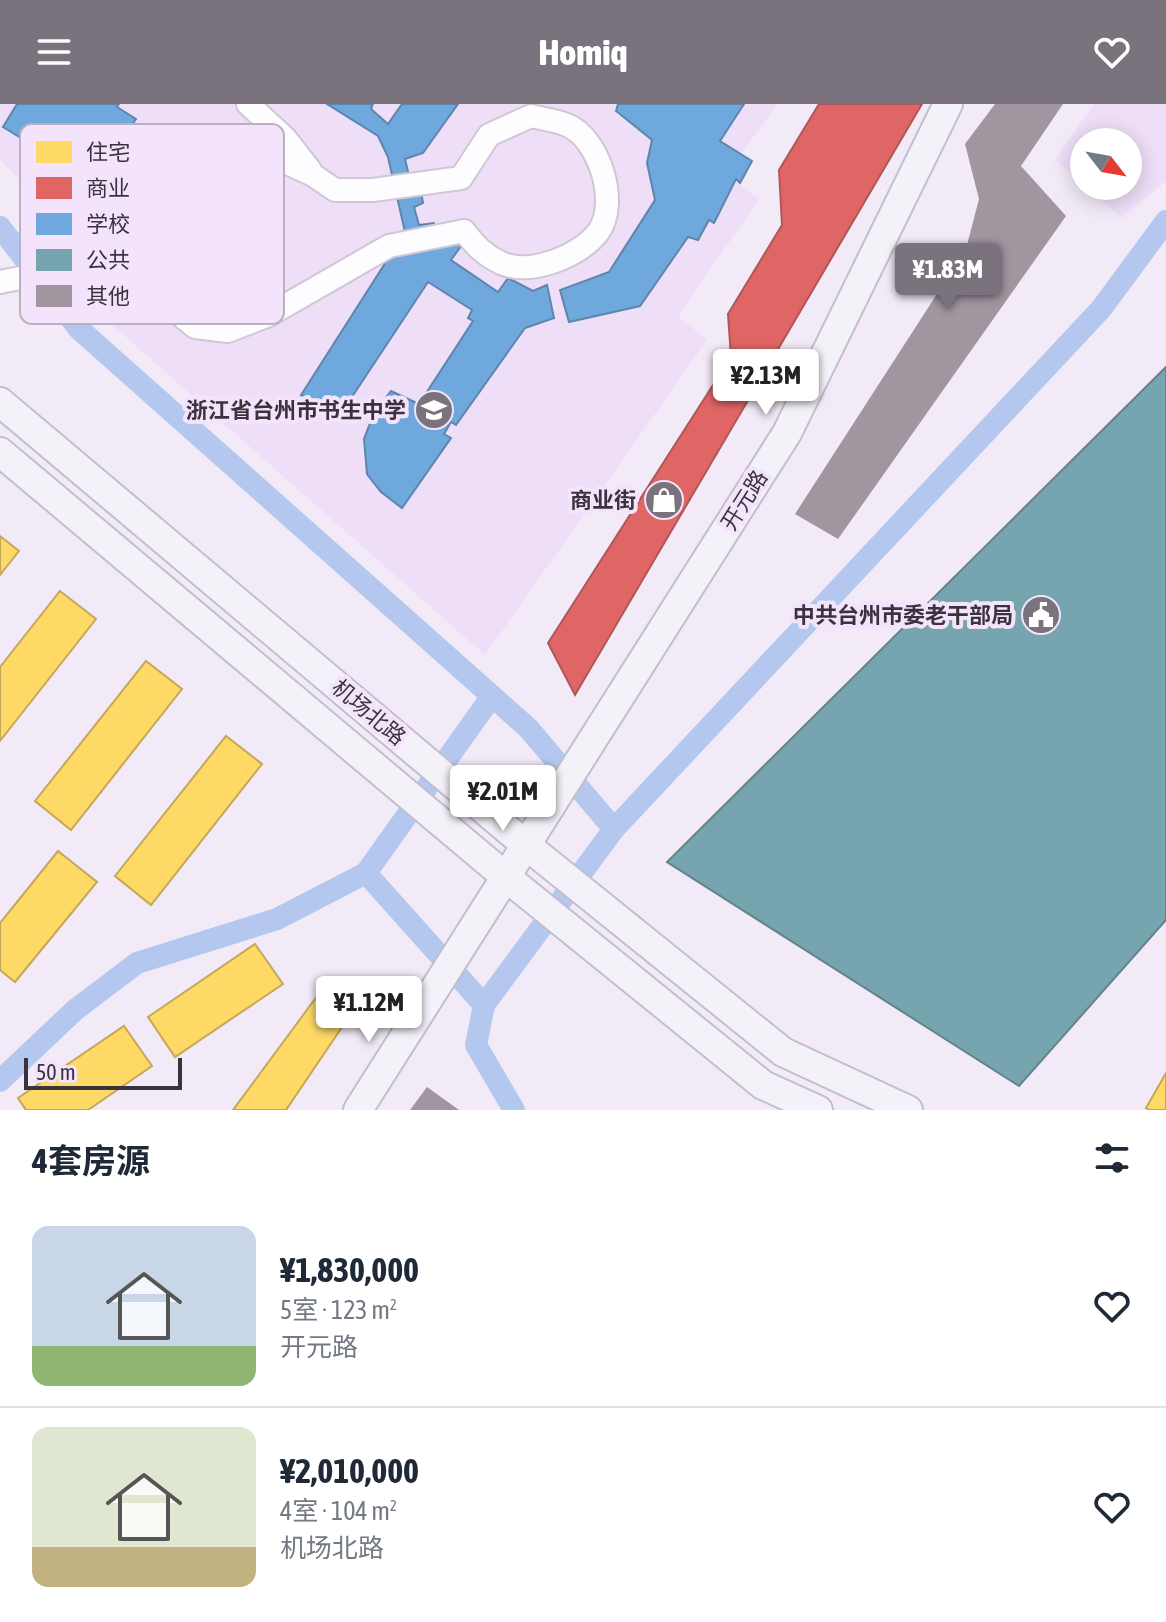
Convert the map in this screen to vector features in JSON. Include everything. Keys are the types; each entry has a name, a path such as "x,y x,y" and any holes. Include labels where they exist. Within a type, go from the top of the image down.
{"main road":[{"name":"开元路","path":"358,1110 787,433 948,104"},
{"name":"机场北路","path":"0,402 526,845 783,1052 908,1110"},
{"name":"机场北路","path":"0,452 506,877 763,1085 818,1110"}],"lane":[{"path":"248,104 270,124"},
{"path":"284,162 335,190 373,190 461,178 470,159 489,135 531,116 568,125 588,140 600,160 606,195 601,228 578,253 538,265 504,264 479,250 464,231 389,246 284,306"},
{"path":"284,137 313,175"},
{"path":"0,282 20,278"},
{"path":"191,324 228,331 246,324"}],"shaded area":[{"name":"浙江省台州市书生中学","path":"0,104 777,104 726,176 759,199 678,316 707,340 485,655 111,324 284,324 284,124 20,124 20,180 0,159"},
{"path":"1094,104 1166,104 1166,181 1121,217 1101,200 1142,200 1142,128 1077,128"},
{"path":"1070,138 1070,173 1055,160"}],"building: 住宅":[{"path":"0,536 19,551 0,575"},
{"path":"60,591 96,619 0,741 0,667"},
{"path":"146,661 182,689 71,830 35,801"},
{"path":"226,736 262,764 151,905 115,876"},
{"path":"58,851 97,882 15,982 0,970 0,923"},
{"path":"255,944 283,984 175,1057 148,1017"},
{"path":"329,980 357,1005 286,1110 233,1110"},
{"path":"124,1026 152,1066 88,1110 26,1110 18,1098"},
{"path":"1166,1073 1166,1110 1149,1110 1146,1108"}],"building: 商业":[{"name":"商业街","path":"819,104 922,104 575,695 548,643 731,357 728,314 782,225 779,170"}],"building: 学校":[{"path":"17,104 119,104 117,107 136,119 133,124 20,124 20,137 3,127"},
{"path":"327,104 373,104 371,109 388,124 402,104 458,104 423,153 405,159 411,184 420,185 423,203 414,207 419,225 434,223 437,232 467,238 451,260 498,292 508,278 533,291 547,285 554,318 525,328 456,425 451,422 444,434 451,438 402,508 381,492 367,474 364,439 374,413 391,391 419,404 473,321 468,318 472,310 428,282 340,415 301,395 405,232 388,157 378,136"},
{"path":"618,104 744,104 720,141 752,161 740,183 736,179 714,223 709,220 698,240 688,237 640,306 569,322 560,290 609,272 655,200 647,163 652,140 616,111"}],"building: 公共":[{"name":"中共台州市委老干部局","path":"1166,367 1166,920 1019,1086 667,862"}],"building: 其他":[{"path":"995,104 1063,104 1021,166 1066,216 838,539 795,514 966,249 979,199 965,144"},
{"path":"427,1087 459,1110 410,1110"}],"waterway":[{"path":"614,829 1101,309 1166,221"},
{"path":"0,227 20,253"},
{"path":"75,324 528,728 614,829 484,1005 476,1045 514,1110"},
{"path":"0,1081 75,1010 137,963 277,919 366,873 492,696"},
{"path":"366,873 484,1005"}],"place":[{"name":"浙江省台州市书生中学","path":"434,410"},
{"name":"商业街","path":"664,500"},
{"name":"中共台州市委老干部局","path":"1041,615"}]}
